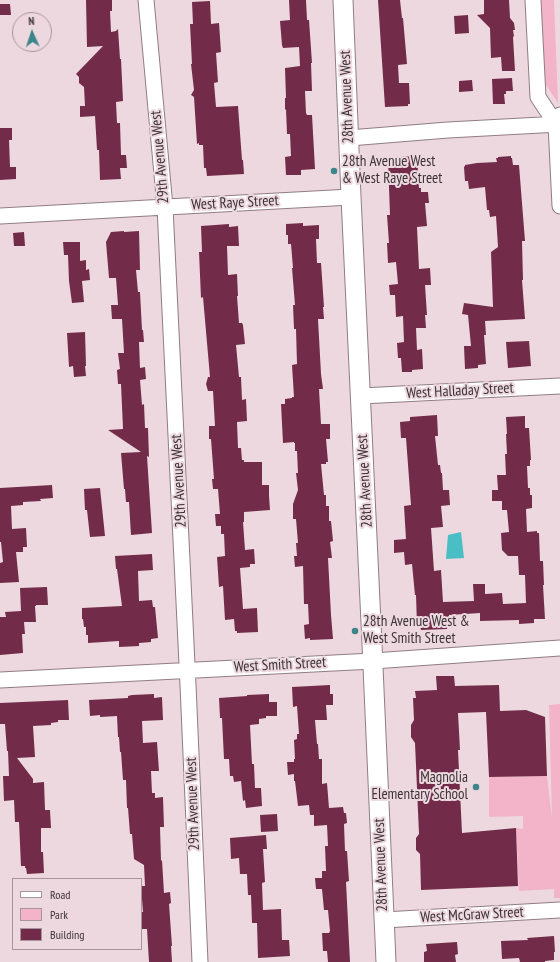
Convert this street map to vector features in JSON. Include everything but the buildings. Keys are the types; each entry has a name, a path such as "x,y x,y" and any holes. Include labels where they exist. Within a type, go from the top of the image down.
{"street":[{"name":"29th Avenue West","path":"146,0 165,207 188,670 200,962"},
{"name":"28th Avenue West","path":"343,0 386,962"},
{"path":"533,0 538,96 559,121 560,206"},
{"path":"349,138 559,121"},
{"name":"West Raye Street","path":"0,216 351,197"},
{"name":"West Halladay Street","path":"361,396 560,386"},
{"name":"West Smith Street","path":"0,680 373,661 560,648"},
{"name":"West McGraw Street","path":"384,920 560,910"}],"green space":[{"path":"541,0 554,0 558,103 544,82"},
{"path":"560,704 560,898 554,898 554,889 519,891 516,828 523,829 523,816 489,817 489,777 547,776 552,818 549,705"}],"water":[{"path":"461,532 464,558 446,559 448,535"}],"place":[{"name":"28th Avenue West & West Raye Street","path":"334,171"},
{"name":"28th Avenue West & West Smith Street","path":"355,631"},
{"name":"Magnolia Elementary School","path":"476,787"}]}
